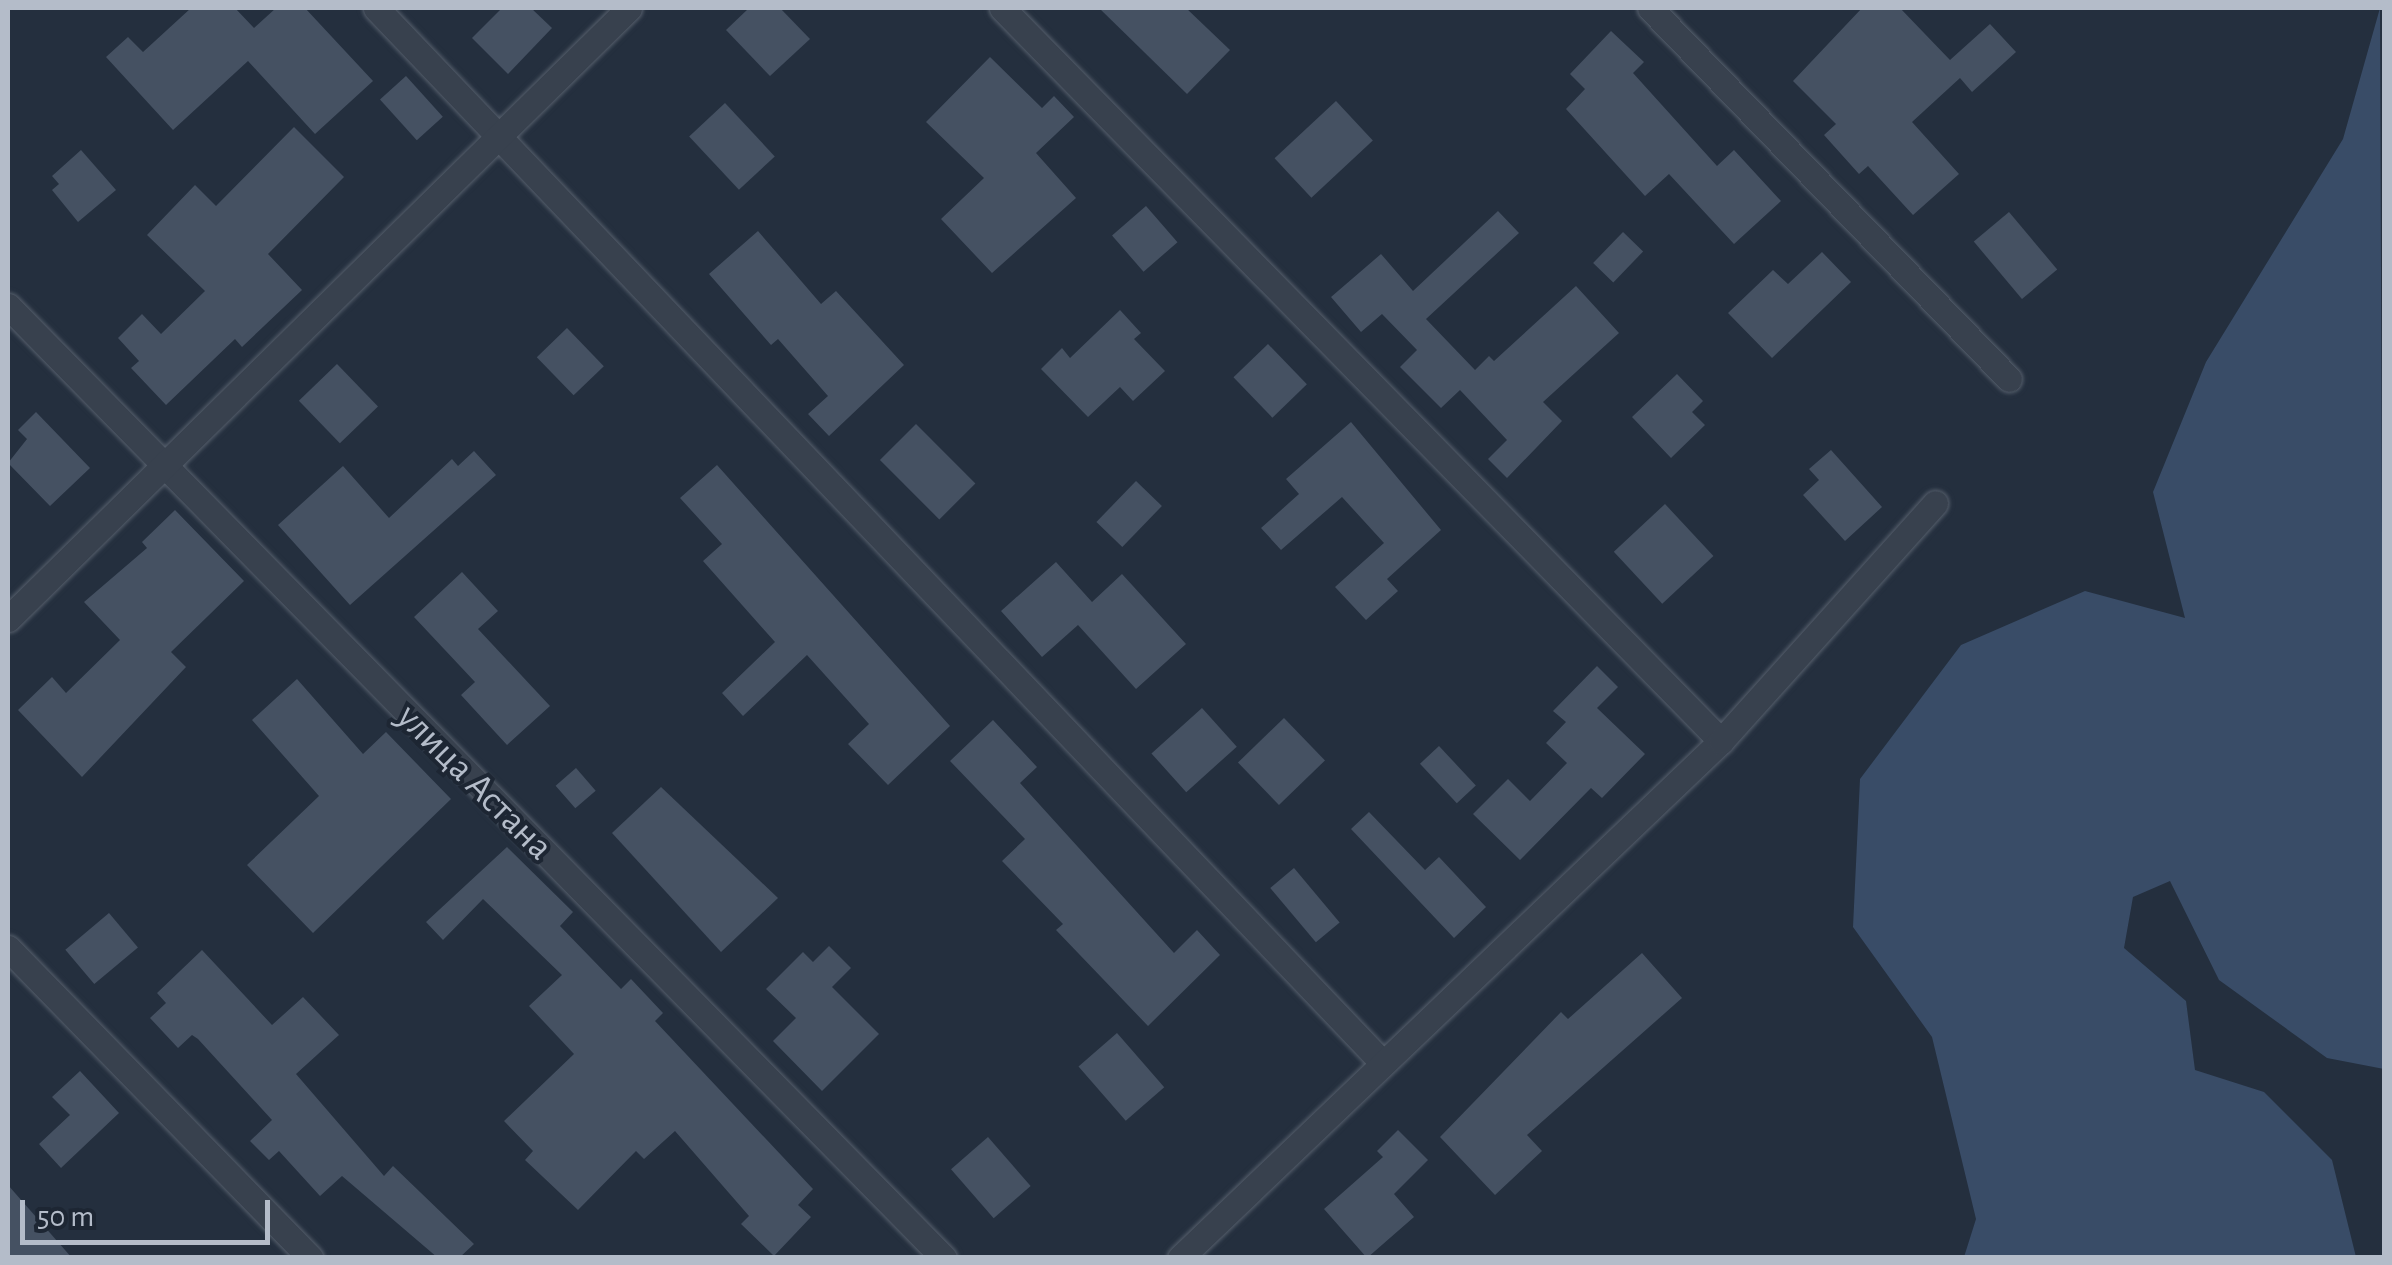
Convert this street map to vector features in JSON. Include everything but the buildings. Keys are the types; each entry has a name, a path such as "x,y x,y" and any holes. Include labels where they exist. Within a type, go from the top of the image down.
{"street":[{"path":"376,8 1382,1061"},
{"path":"8,619 496,134 629,8"},
{"path":"1002,8 1720,741"},
{"path":"1650,8 2009,378"},
{"name":"улица Астана","path":"8,306 160,467 944,1258"},
{"path":"1180,1258 1720,741 1936,503"},
{"path":"8,948 310,1258"}],"water":[{"path":"2380,8 2384,1069 2327,1058 2219,980 2170,881 2133,897 2124,948 2186,1001 2195,1070 2264,1092 2332,1160 2356,1257 1964,1257 1976,1219 1932,1037 1853,927 1860,779 1961,645 2085,591 2185,618 2153,492 2206,362 2343,139"}]}
